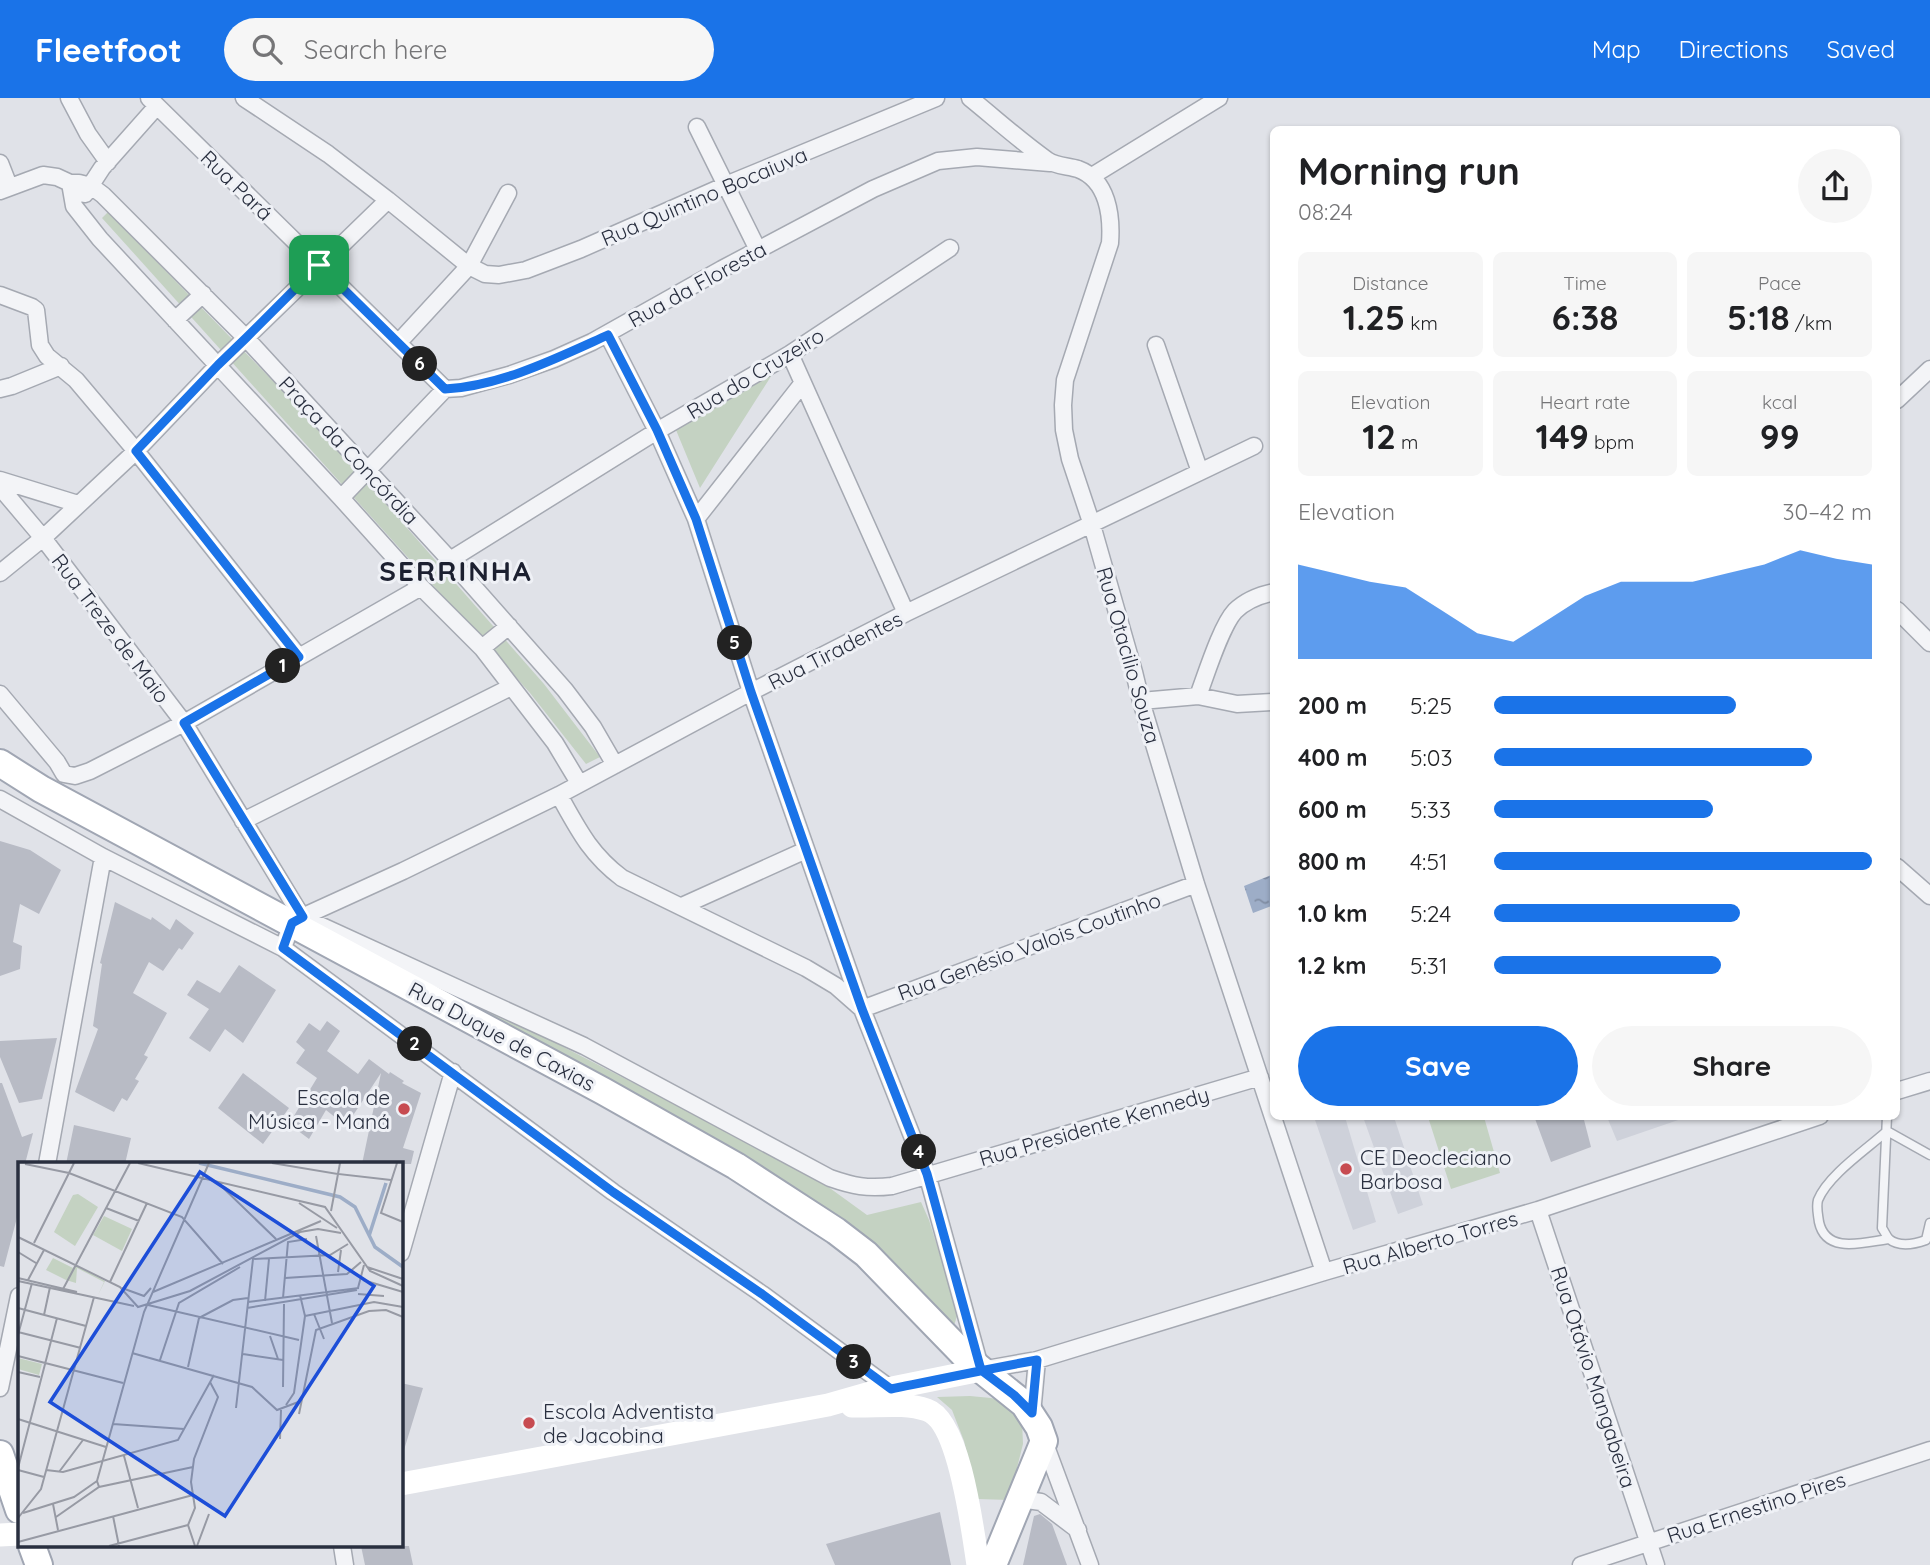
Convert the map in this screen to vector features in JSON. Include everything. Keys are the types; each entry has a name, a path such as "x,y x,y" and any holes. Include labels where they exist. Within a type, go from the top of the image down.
{"main road":[{"name":"Rua Duque de Caxias","path":"0,763 41,789 298,920 736,1166 866,1254 974,1365 1014,1395 1032,1413"},
{"path":"993,1565 1044,1441 1032,1413"},
{"path":"0,1454 18,1507"},
{"path":"33,1548 39,1565"}],"street":[{"path":"69,98 88,134 108,162"},
{"path":"244,98 328,154 469,266"},
{"name":"Rua Quintino Bocaiuva","path":"469,266 485,274 499,275 526,270 936,98"},
{"path":"970,98 1050,163 1069,166 1092,176 1219,98"},
{"path":"74,206 153,102"},
{"name":"Rua Pará","path":"153,102 445,389"},
{"path":"697,128 758,250"},
{"name":"Rua da Floresta","path":"445,389 461,388 509,375 608,335 873,189 937,161 977,157 1050,163"},
{"path":"0,163 4,188 43,176 91,186"},
{"name":"Rua Otacilio Souza","path":"1092,176 1105,197 1109,211 1110,243 1065,380 1064,430 1070,459 1092,524 1196,884 1270,1107"},
{"path":"70,183 74,206"},
{"name":"Praça da Concórdia","path":"91,186 246,338 450,560 572,699 593,727 615,765"},
{"path":"399,342 469,266 508,193"},
{"path":"0,573 43,538 136,451 218,365 388,200"},
{"name":"Praça da Concórdia","path":"74,206 100,239 422,587 482,648 555,743 579,783"},
{"name":"Rua do Cruzeiro","path":"450,560 657,430 790,354 950,248"},
{"path":"175,320 203,294"},
{"path":"0,295 36,310 40,345 47,356 76,380 136,451 299,657"},
{"path":"402,1484 828,1405 974,1365 927,1174 862,1009 751,692 696,519 657,430 608,335"},
{"path":"1156,345 1200,472"},
{"path":"790,354 906,613"},
{"path":"0,389 61,366"},
{"path":"1900,397 1930,369"},
{"path":"696,519 802,384"},
{"path":"341,498 445,389"},
{"name":"Rua Tiradentes","path":"298,920 559,795 906,613 1254,446"},
{"path":"0,480 78,504"},
{"name":"Rua Treze de Maio","path":"0,487 43,538 184,723 298,920"},
{"path":"0,694 64,774 75,776 184,723 422,587"},
{"path":"1198,696 1223,632 1235,611 1257,596 1270,593"},
{"path":"1900,613 1930,643"},
{"path":"482,648 509,626"},
{"path":"243,821 511,687"},
{"path":"1141,701 1198,696 1237,704 1270,702"},
{"path":"559,795 585,842 607,867 622,878 806,968 836,986 862,1009"},
{"name":"Rua Duque de Caxias","path":"0,799 103,857 283,948 613,1192 762,1294 891,1389"},
{"path":"682,906 806,850"},
{"path":"47,1162 103,857"},
{"path":"1900,870 1930,896"},
{"name":"Rua Genésio Valois Coutinho","path":"862,1009 1196,884"},
{"path":"283,948 298,920"},
{"name":"Rua Duque de Caxias","path":"298,920 584,1046 830,1178 852,1186 871,1188 892,1186 927,1174"},
{"path":"402,1250 453,1072"},
{"name":"Rua Presidente Kennedy","path":"927,1174 1260,1077"},
{"path":"1900,1090 1930,1081"},
{"name":"Rua Otacilio Souza","path":"1274,1120 1324,1272"},
{"name":"Rua Alberto Torres","path":"974,1365 1037,1360 1538,1210 1808,1120"},
{"name":"Rua Otávio Mangabeira","path":"1538,1210 1656,1565"},
{"path":"0,1388 18,1301"},
{"path":"1032,1413 1037,1360"},
{"path":"828,1405 911,1407 930,1410 942,1420 957,1458 970,1511 978,1565"},
{"path":"1044,1441 1090,1565"},
{"name":"Rua Ernestino Pires","path":"1581,1565 1930,1450"},
{"path":"1020,1499 1041,1502 1078,1530"}],"lane":[{"path":"1887,1120 1882,1228 1889,1239 1899,1244 1916,1244 1926,1240 1930,1223"},
{"path":"1887,1131 1930,1155"},
{"path":"1887,1131 1832,1180 1819,1199 1817,1208 1821,1227 1830,1240 1836,1243 1889,1239"}],"shaded area":[{"name":"CE Deocleciano Barbosa","path":"1315,1120 1346,1120 1376,1222 1353,1230"},
{"name":"CE Deocleciano Barbosa","path":"1364,1120 1395,1120 1423,1205 1398,1214"},
{"path":"1608,1120 1678,1120 1617,1141"}],"green space":[{"path":"108,212 321,430 544,684 600,757 586,764 530,693 102,218"},
{"path":"775,370 700,488 676,430"},
{"path":"339,928 439,983 809,1173 867,1215 921,1202 958,1313 951,1335 862,1242 493,1029"},
{"path":"1429,1120 1485,1120 1500,1173 1451,1189"},
{"path":"970,1396 1004,1401 1022,1421 1023,1444 1009,1500 978,1499 964,1441 952,1410 937,1397"}],"water":[{"path":"1270,876 1270,907 1253,913 1244,886"}],"building":[{"path":"0,841 30,850 61,870 39,914 20,904 13,942 22,946 20,969 0,976"},
{"path":"115,902 151,920 152,917 170,930 176,919 194,933 182,950 179,948 163,971 149,962 133,993 167,1013 144,1055 148,1057 135,1079 139,1081 127,1101 122,1098 114,1112 75,1092 98,1029 93,1026 100,963"},
{"path":"239,965 276,990 243,1043 225,1029 210,1052 189,1038 209,1009 187,995 197,980 220,993"},
{"path":"327,1021 340,1031 327,1051 358,1074 369,1059 421,1093 403,1148 414,1151 411,1164 362,1162 381,1073 346,1126 326,1110 309,1139 289,1124 317,1078 296,1063 305,1050 296,1042 309,1023 320,1031"},
{"path":"57,1038 42,1099 19,1103 0,1057 0,1041"},
{"path":"243,1073 289,1108 263,1144 218,1108"},
{"path":"2,1083 22,1137 33,1133 26,1162 18,1162 18,1214 4,1267 0,1266"},
{"path":"1535,1120 1584,1120 1591,1147 1551,1162"},
{"path":"74,1125 131,1138 125,1162 66,1162"},
{"path":"402,1383 423,1388 404,1450 402,1449"},
{"path":"940,1512 951,1565 835,1565 826,1544"},
{"path":"1040,1514 1052,1524 1067,1565 1023,1565 1034,1516"},
{"path":"409,1546 413,1565 365,1565 361,1548"}],"place":[{"name":"Escola de Música - Maná","path":"404,1109"},
{"name":"CE Deocleciano Barbosa","path":"1346,1169"},
{"name":"Escola Adventista de Jacobina","path":"529,1423"}],"district":[{"name":"SERRINHA","path":"456,570"}],"route":[{"path":"319,265 136,451 299,657 184,723 303,917 292,923 283,948 613,1192 762,1294 891,1389 964,1373 981,1370 1037,1360 1032,1413 1014,1395 981,1370 927,1174 862,1009 751,692 696,519 657,430 608,335 509,375 461,388 445,389 319,265"}]}
